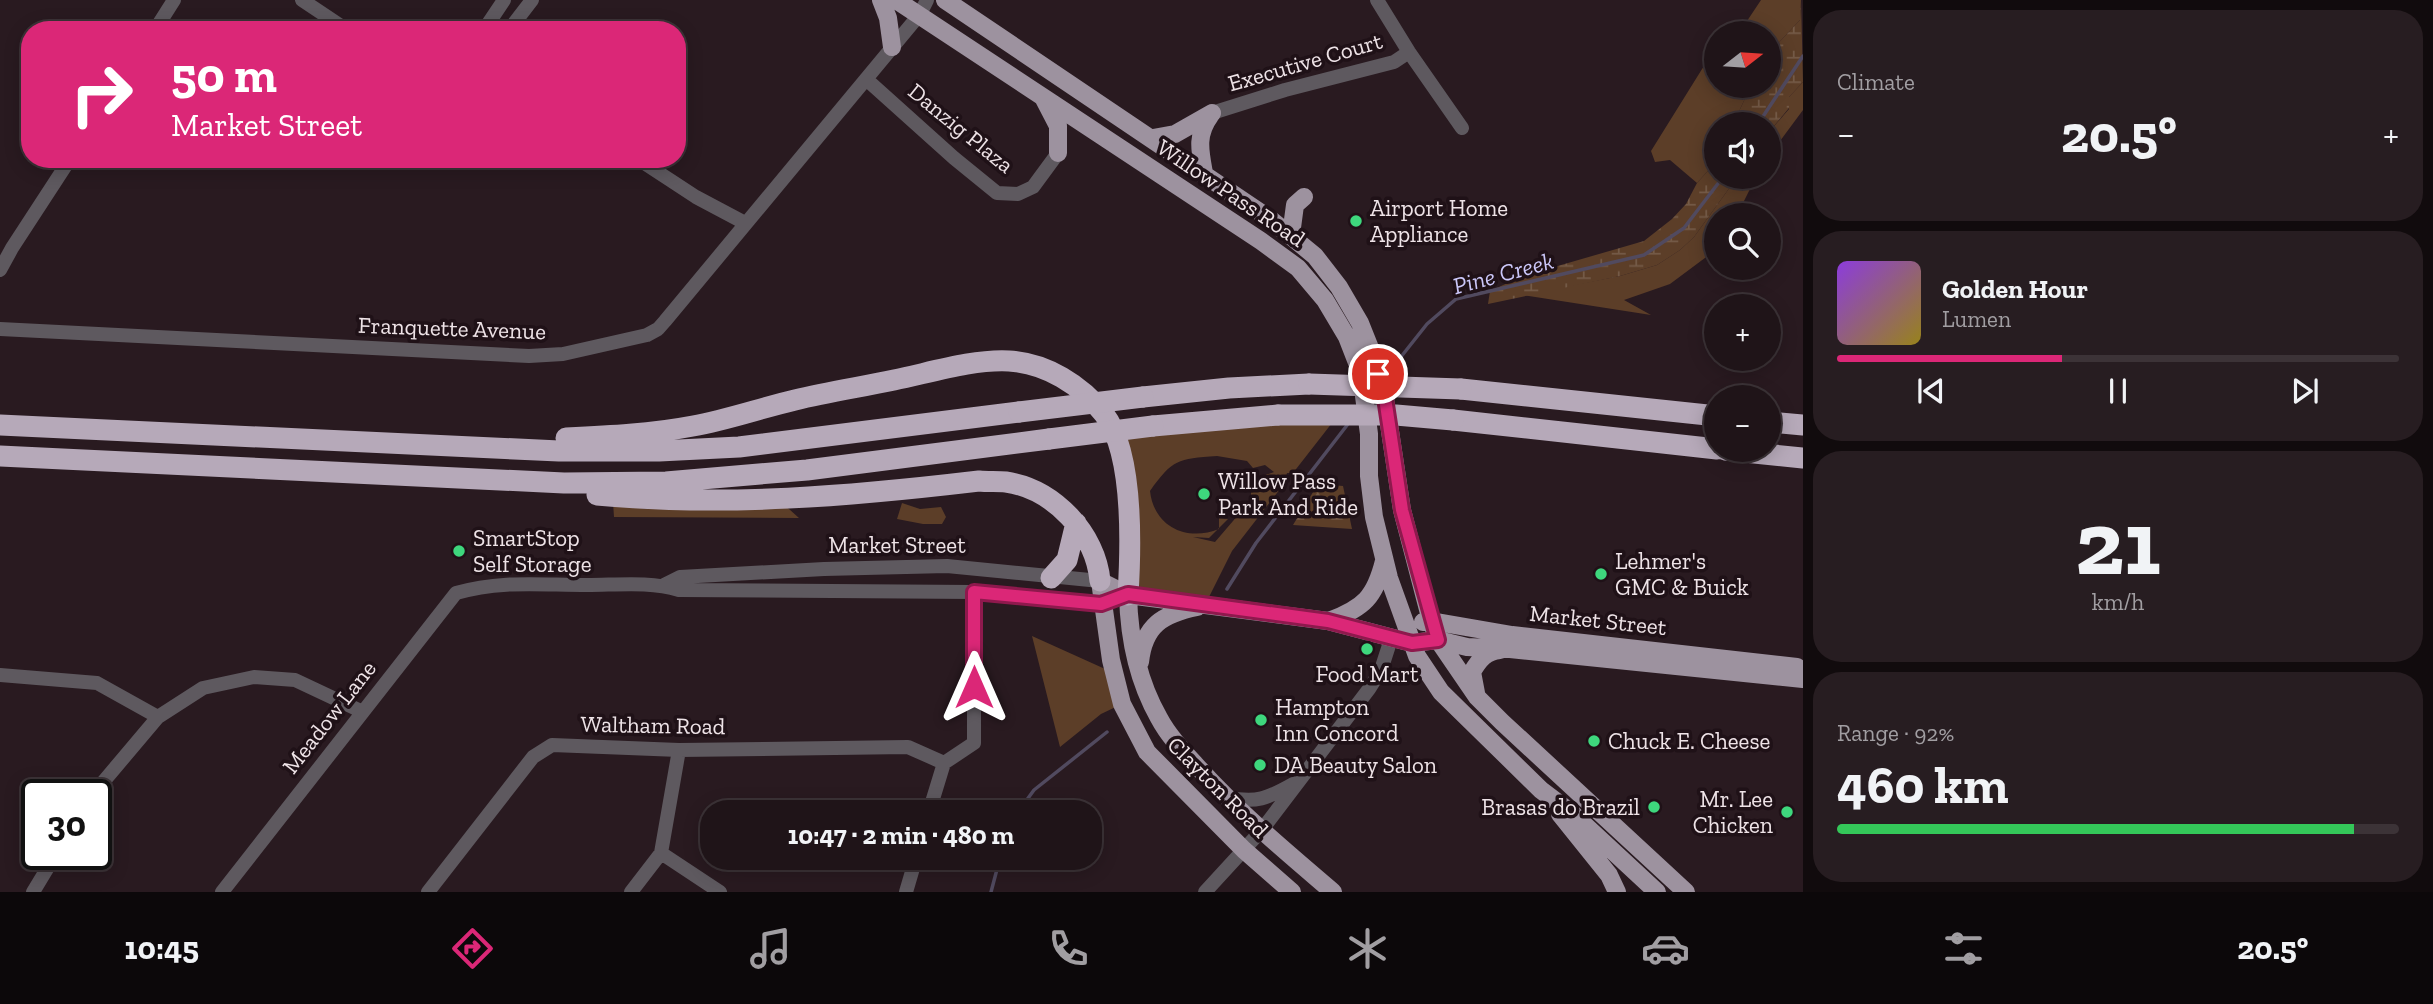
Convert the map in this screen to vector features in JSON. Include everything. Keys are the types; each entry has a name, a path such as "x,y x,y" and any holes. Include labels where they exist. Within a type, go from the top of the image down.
{"highway":[{"path":"400,444 654,432 696,426 798,399 976,364 1009,361 1039,367 1065,379 1085,394 1105,415 1119,445 1128,503 1128,594"},
{"path":"0,425 559,451 659,451 739,447 1229,388 1309,384 1461,389 1704,415"},
{"path":"0,456 564,483 666,482 807,470 1153,426 1278,415 1396,415 1704,448"},
{"path":"1781,423 1803,425"},
{"path":"1781,456 1803,458"},
{"path":"400,475 645,499 724,501 779,500 979,481 1006,482 1023,486 1047,498 1076,523 1092,549 1100,581"},
{"path":"1051,578 1067,560 1076,523"}],"main road":[{"path":"881,0 888,18 892,47"},
{"name":"Willow Pass Road","path":"896,0 923,7 1042,96 1298,268 1325,300 1347,337 1361,373 1372,501 1398,631 1412,643 1417,656 1441,692 1541,790 1574,815 1657,892"},
{"name":"Willow Pass Road","path":"947,1 1204,173 1291,235 1315,256 1339,286 1360,323 1374,358 1381,383 1402,510 1438,640 1477,697 1669,884 1686,892"},
{"path":"1042,96 1058,126 1058,153"},
{"path":"1153,138 1175,134 1212,113"},
{"path":"1204,173 1198,146 1202,126 1212,113"},
{"path":"1291,235 1295,205 1304,197"},
{"path":"1328,621 1348,614 1365,603 1380,578 1385,557"},
{"name":"Market Street","path":"1100,581 1128,594 1398,631 1431,621 1512,635 1803,667"},
{"name":"Clayton Road","path":"1100,581 1101,604 1111,660 1122,704 1147,752 1244,850 1292,892"},
{"name":"Market Street","path":"1101,604 1128,594"},
{"name":"Clayton Road","path":"1128,594 1129,625 1139,669 1165,728 1226,797 1332,892"},
{"path":"1139,669 1141,650 1154,623 1179,611 1205,605"},
{"name":"Market Street","path":"1412,643 1438,640 1467,647 1803,679"},
{"path":"1477,697 1472,672 1479,660 1491,651 1510,649"},
{"path":"1588,657 1605,653 1633,655 1640,649 1650,658 1684,662 1697,668"},
{"path":"1541,790 1609,876 1617,892"},
{"path":"1657,892 1669,884"}],"street":[{"path":"161,21 174,0"},
{"path":"302,0 333,21"},
{"path":"490,21 504,0"},
{"path":"516,21 532,0"},
{"path":"1377,0 1409,52 1462,128"},
{"path":"923,7 947,1"},
{"name":"Franquette Avenue","path":"0,329 516,355 563,354 654,332 923,7"},
{"name":"Executive Court","path":"1212,113 1285,90 1394,62 1409,52"},
{"name":"Danzig Plaza","path":"866,79 954,159 997,193 1018,194 1033,187 1058,153"},
{"path":"0,270 64,168"},
{"path":"652,168 696,197 745,223"},
{"name":"Market Street","path":"664,585 680,577 947,566 1100,581"},
{"name":"Market Street","path":"482,585 664,585 679,590 974,592 1101,604"},
{"name":"Meadow Lane","path":"222,892 456,593 482,585"},
{"path":"933,800 944,763 974,743 974,592"},
{"path":"1205,892 1261,831 1380,674 1398,631"},
{"path":"0,675 97,683 158,717"},
{"path":"106,779 158,717 203,688 254,677 295,680 363,712"},
{"name":"Waltham Road","path":"428,892 533,757 552,745 679,750 908,747 944,763"},
{"path":"631,892 661,853 679,750"},
{"path":"1226,797 1244,801 1264,800 1301,780"},
{"path":"661,853 720,892"},
{"path":"33,892 46,870"},
{"path":"906,892 912,870"}],"green space":[{"path":"1761,0 1801,0 1800,20 1782,39 1782,21 1747,21"},
{"path":"1801,0 1803,82 1789,97 1789,108 1781,118 1781,112 1739,112 1745,98 1782,98 1782,39 1800,20"},
{"path":"1704,66 1704,98 1745,98 1739,112 1704,112 1704,175 1697,183 1670,160 1655,162 1651,151"},
{"path":"1803,82 1803,110 1781,140 1781,118 1789,109 1789,97"},
{"path":"1704,175 1704,189 1729,189 1719,203 1704,203 1704,223 1694,237 1657,265 1620,276 1488,304 1490,291 1523,276 1644,241 1686,204"},
{"path":"1729,189 1750,189 1743,203 1719,203"},
{"path":"1704,223 1704,259 1670,284 1624,300 1651,315 1523,295 1620,276 1657,265 1694,237"},
{"path":"1339,414 1293,473 1287,473 1284,484 1232,551 1205,605 1128,595 1112,431","holes":["1217,456 1247,461 1253,468 1265,465 1274,472 1251,480 1251,500 1215,542 1193,537 1209,538 1218,529 1207,533 1184,532 1165,522 1158,514 1150,491 1165,472 1177,463 1193,458"]},
{"path":"1318,484 1343,486 1352,529 1293,525"},
{"path":"779,500 799,518 614,517 613,502 646,509 724,501"},
{"path":"902,503 920,509 941,507 946,517 942,524 897,519"},
{"path":"1219,518 1228,519 1219,528"},
{"path":"1032,636 1114,673 1122,704 1101,714 1060,747"}],"waterway":[{"name":"Pine Creek","path":"1766,112 1803,56"},
{"name":"Pine Creek","path":"1385,377 1427,324 1456,299 1644,255 1684,228 1714,189"},
{"name":"Pine Creek","path":"1227,589 1256,543 1348,424"},
{"name":"Pine Creek","path":"1027,800 1034,790 1107,732"},
{"name":"Pine Creek","path":"991,892 997,870"}],"place":[{"name":"Airport Home Appliance","path":"1356,221"},
{"name":"Willow Pass Park And Ride","path":"1204,494"},
{"name":"SmartStop Self Storage","path":"459,551"},
{"name":"Lehmer's GMC & Buick","path":"1601,574"},
{"name":"Food Mart","path":"1367,649"},
{"name":"Hampton Inn Concord","path":"1261,720"},
{"name":"Chuck E. Cheese","path":"1594,741"},
{"name":"DA Beauty Salon","path":"1260,765"},
{"name":"Brasas do Brazil","path":"1654,807"},
{"name":"Mr. Lee Chicken","path":"1787,812"}],"route":[{"path":"974,687 974,592 1101,604 1128,594 1328,621 1412,643 1438,640 1402,510 1385,398 1378,374"}]}
